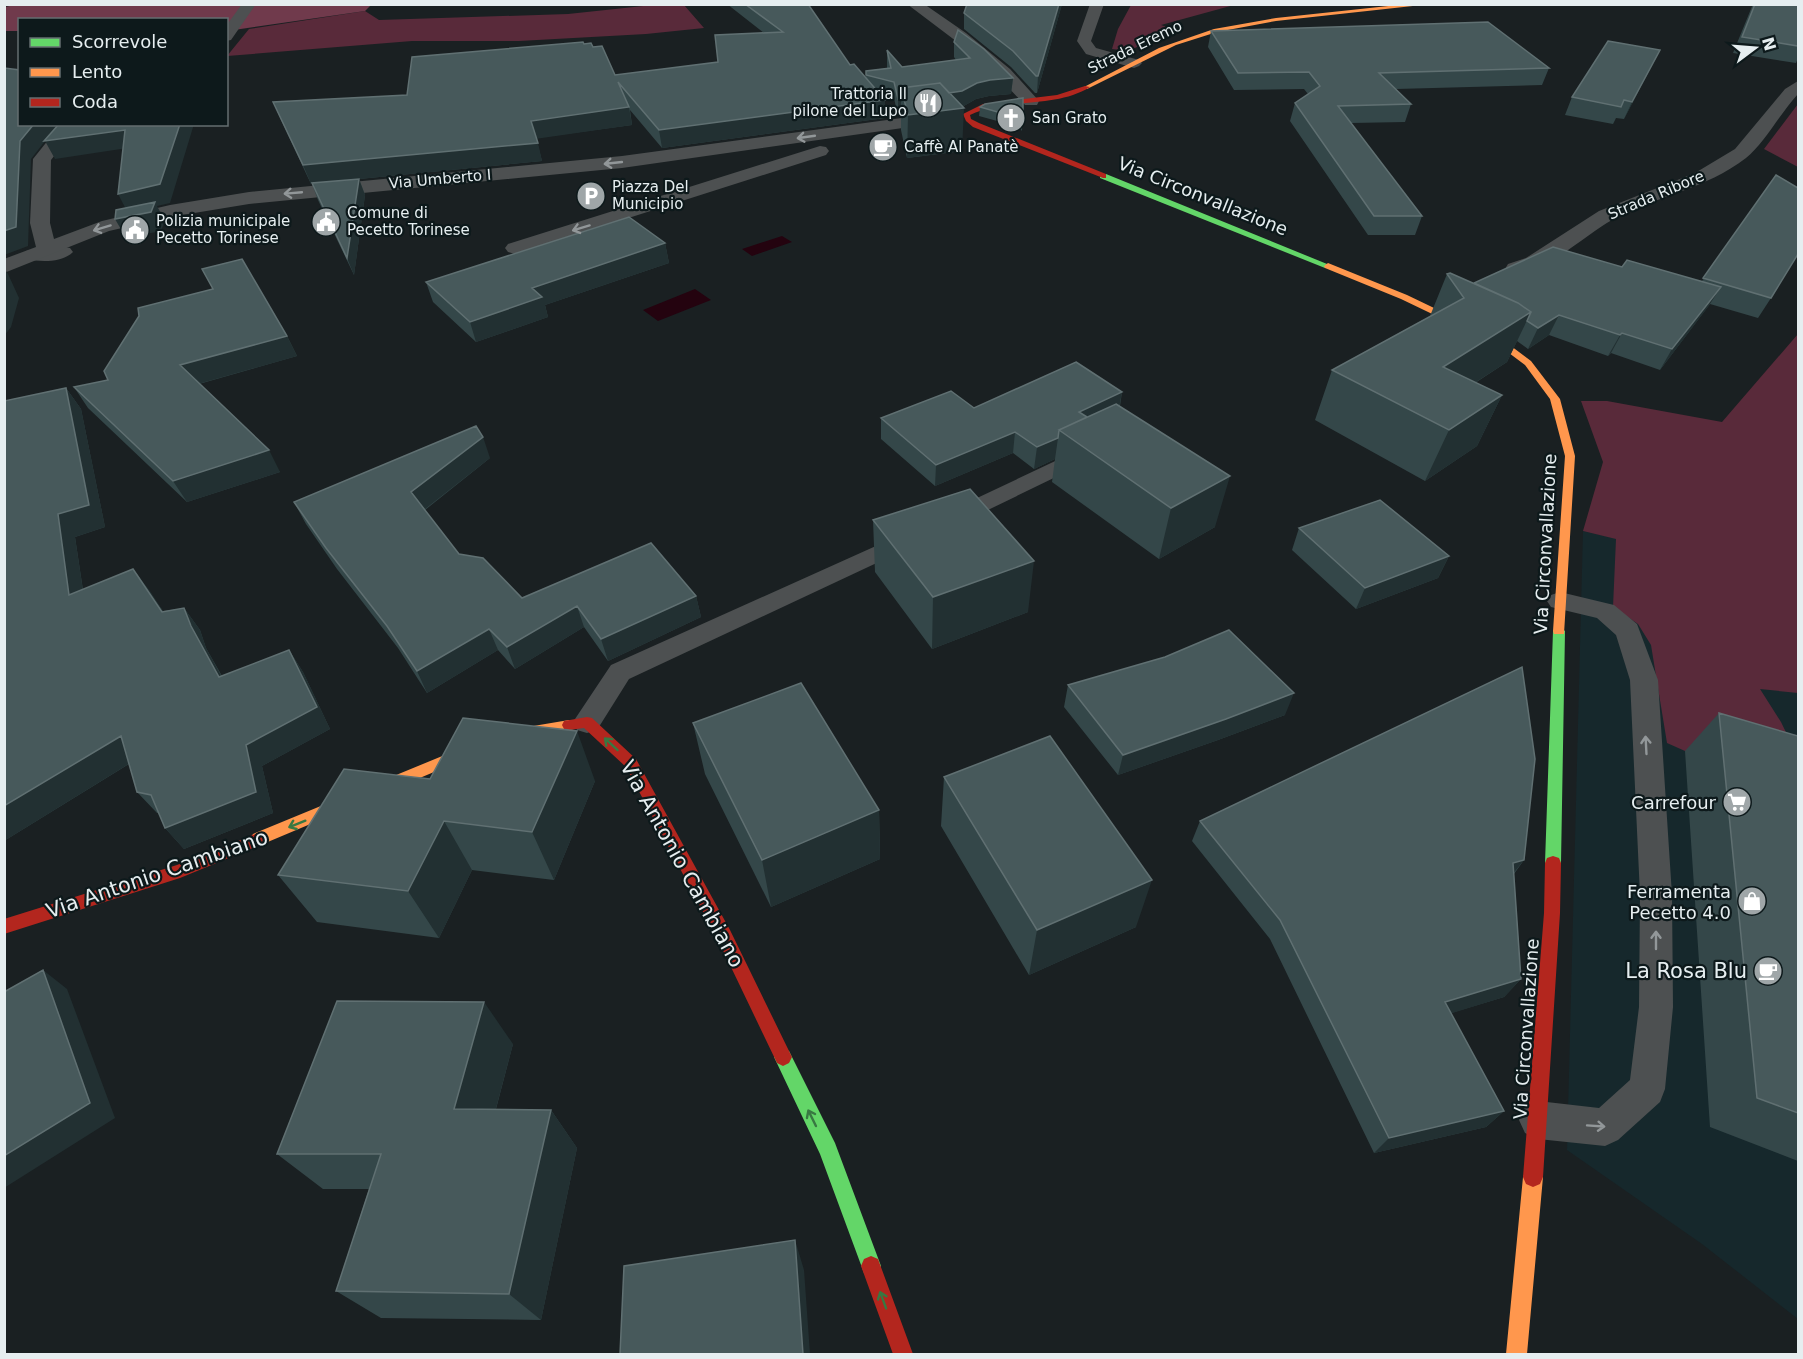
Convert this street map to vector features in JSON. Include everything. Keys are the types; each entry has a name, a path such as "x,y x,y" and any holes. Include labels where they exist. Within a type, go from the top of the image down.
{"main road":[{"name":"Strada Eremo","path":"966,114 970,110 983,106 1057,97 1090,87 1165,48 1204,34 1261,24 1429,4"},
{"name":"Via Circonvallazione","path":"966,114 968,120 976,125 1269,241 1504,345 1528,363 1555,399 1570,456 1560,601 1552,913 1538,1120 1516,1354"},
{"name":"Via Antonio Cambiano","path":"4,927 180,871 508,735 587,722 631,763 724,935 828,1150 903,1354"}],"street":[{"path":"228,35 249,4"},
{"path":"914,4 992,58 1015,80 1031,101"},
{"path":"1097,4 1084,41 1091,51 1134,63"},
{"name":"Strada Ribore","path":"1503,275 1533,262 1606,215 1702,177 1741,153 1798,86"},
{"name":"Via Umberto I","path":"4,267 113,224 170,211 249,198 622,162 966,114"},
{"path":"49,251 40,223 42,159 59,138 80,126"},
{"name":"Via Umberto I","path":"515,248 870,138 885,126"},
{"path":"1427,309 1449,299"}],"lane":[{"path":"587,722 620,672 822,581 1102,446"},
{"path":"1538,1120 1605,1127 1647,1089 1656,1007 1656,895 1644,680 1628,631 1605,611 1560,601"}],"shaded area":[{"path":"662,4 684,5 704,28 646,34 519,41 412,41 228,56 249,29 365,11 379,20 568,14"},
{"path":"14,5 371,5 365,11 228,31 228,18 18,18 18,31 5,31 5,7"},
{"path":"1131,5 1234,5 1161,25 1175,30 1128,51 1112,49 1118,29"},
{"path":"1798,104 1798,167 1764,149"},
{"path":"782,236 792,242 752,256 742,249"},
{"path":"695,289 711,300 658,321 643,310"},
{"path":"1798,334 1798,693 1760,689 1781,722 1798,757 1685,751 1667,743 1651,645 1638,624 1613,607 1616,539 1583,531 1603,462 1581,401 1607,401 1722,422"},
{"path":"1583,531 1779,575 1798,616 1798,1319 1702,1244 1567,1150"}],"building":[{"path":"745,4 808,4 850,65 854,64 885,100 659,130 618,82 629,107 531,121 538,143 303,165 273,102 407,95 412,57 583,42 584,44 591,43 593,47 602,46 615,75 718,62 715,35 783,32"},
{"path":"967,4 1059,4 1038,76 1013,51 964,13"},
{"path":"1755,4 1798,4 1798,46 1742,37"},
{"path":"1488,22 1549,68 1379,73 1411,104 1338,106 1422,216 1374,216 1295,103 1320,86 1309,72 1238,73 1211,31"},
{"path":"958,30 984,49 1013,78 977,83 962,91 949,93 940,83 901,88 901,99 898,99 894,82 866,75 866,71 891,68 887,50 902,67 970,58 954,42"},
{"path":"1608,41 1660,50 1632,102 1624,100 1621,107 1572,97"},
{"path":"4,68 18,70 18,126 32,126 20,141 16,227 4,231"},
{"path":"940,83 964,108 908,115 901,88"},
{"path":"1023,98 1023,122 1019,118 980,107 985,104"},
{"path":"57,126 179,126 160,184 118,194 125,130 44,141"},
{"path":"1776,175 1798,188 1798,254 1771,298 1703,278"},
{"path":"359,179 347,258 312,183"},
{"path":"155,202 151,212 115,219 116,210"},
{"path":"629,217 665,243 532,288 542,297 470,322 426,282"},
{"path":"1553,247 1622,267 1627,260 1721,287 1672,349 1559,315 1538,328 1527,321 1531,312 1518,303 1474,283"},
{"path":"242,259 287,336 180,365 269,450 173,481 74,387 108,380 104,371 139,316 138,308 213,289 202,269"},
{"path":"1450,273 1518,303 1531,312 1443,367 1502,395 1449,430 1332,370 1464,298 1447,274"},
{"path":"1076,362 1122,392 1079,412 1087,417 1059,430 1058,438 1037,447 1015,432 936,465 881,418 951,391 974,408"},
{"path":"66,388 89,505 58,514 69,595 133,569 162,612 184,608 191,626 219,677 289,650 317,707 246,745 256,792 165,828 151,795 137,792 121,736 4,806 4,401"},
{"path":"1116,404 1230,476 1171,508 1059,430"},
{"path":"476,426 483,437 411,492 459,554 483,558 522,598 651,543 696,596 601,639 577,606 507,647 489,629 417,671 387,626 326,548 294,502"},
{"path":"970,489 1034,561 933,597 873,520"},
{"path":"1380,500 1449,556 1365,588 1299,528"},
{"path":"1229,630 1294,693 1123,755 1068,685 1165,657"},
{"path":"1522,667 1535,759 1524,860 1513,863 1521,979 1445,1002 1504,1111 1389,1138 1280,920 1200,821"},
{"path":"801,683 879,810 762,860 693,723"},
{"path":"1719,713 1798,736 1798,1113 1757,1098"},
{"path":"463,718 577,731 532,832 444,821 408,891 278,875 344,769 430,779"},
{"path":"1050,736 1152,880 1037,930 944,777"},
{"path":"43,970 90,1103 4,1156 4,992"},
{"path":"337,1001 484,1002 454,1109 551,1110 509,1294 336,1291 381,1154 277,1154"},
{"path":"795,1240 803,1354 620,1354 624,1266"}],"traffic: fast":[{"path":"1103,176 1328,266"},
{"path":"1553,863 1559,631"},
{"path":"783,1057 828,1150 871,1266"}],"traffic: slow":[{"path":"1087,87 1174,44 1216,31 1276,19 1429,4"},
{"path":"1328,266 1404,297 1504,345 1528,363 1555,399 1570,456 1559,631"},
{"path":"258,839 508,735 569,725"},
{"path":"1516,1354 1533,1177"}],"traffic: jam":[{"path":"1087,87 1058,97 983,106 966,114 968,120 976,125 1103,176"},
{"path":"569,725 587,722 631,763 724,935 783,1057"},
{"path":"4,927 180,871 258,839"},
{"path":"1533,1177 1552,913 1553,863"},
{"path":"871,1266 903,1354"}],"place":[{"name":"Trattoria Il pilone del Lupo","path":"928,103"},
{"name":"San Grato","path":"1011,118"},
{"name":"Caffè Al Panatè","path":"883,147"},
{"name":"Piazza Del Municipio","path":"591,196"},
{"name":"Comune di Pecetto Torinese","path":"326,222"},
{"name":"Polizia municipale Pecetto Torinese","path":"135,230"},
{"name":"Carrefour","path":"1737,802"},
{"name":"Ferramenta Pecetto 4.0","path":"1752,901"},
{"name":"La Rosa Blu","path":"1768,971"}]}
